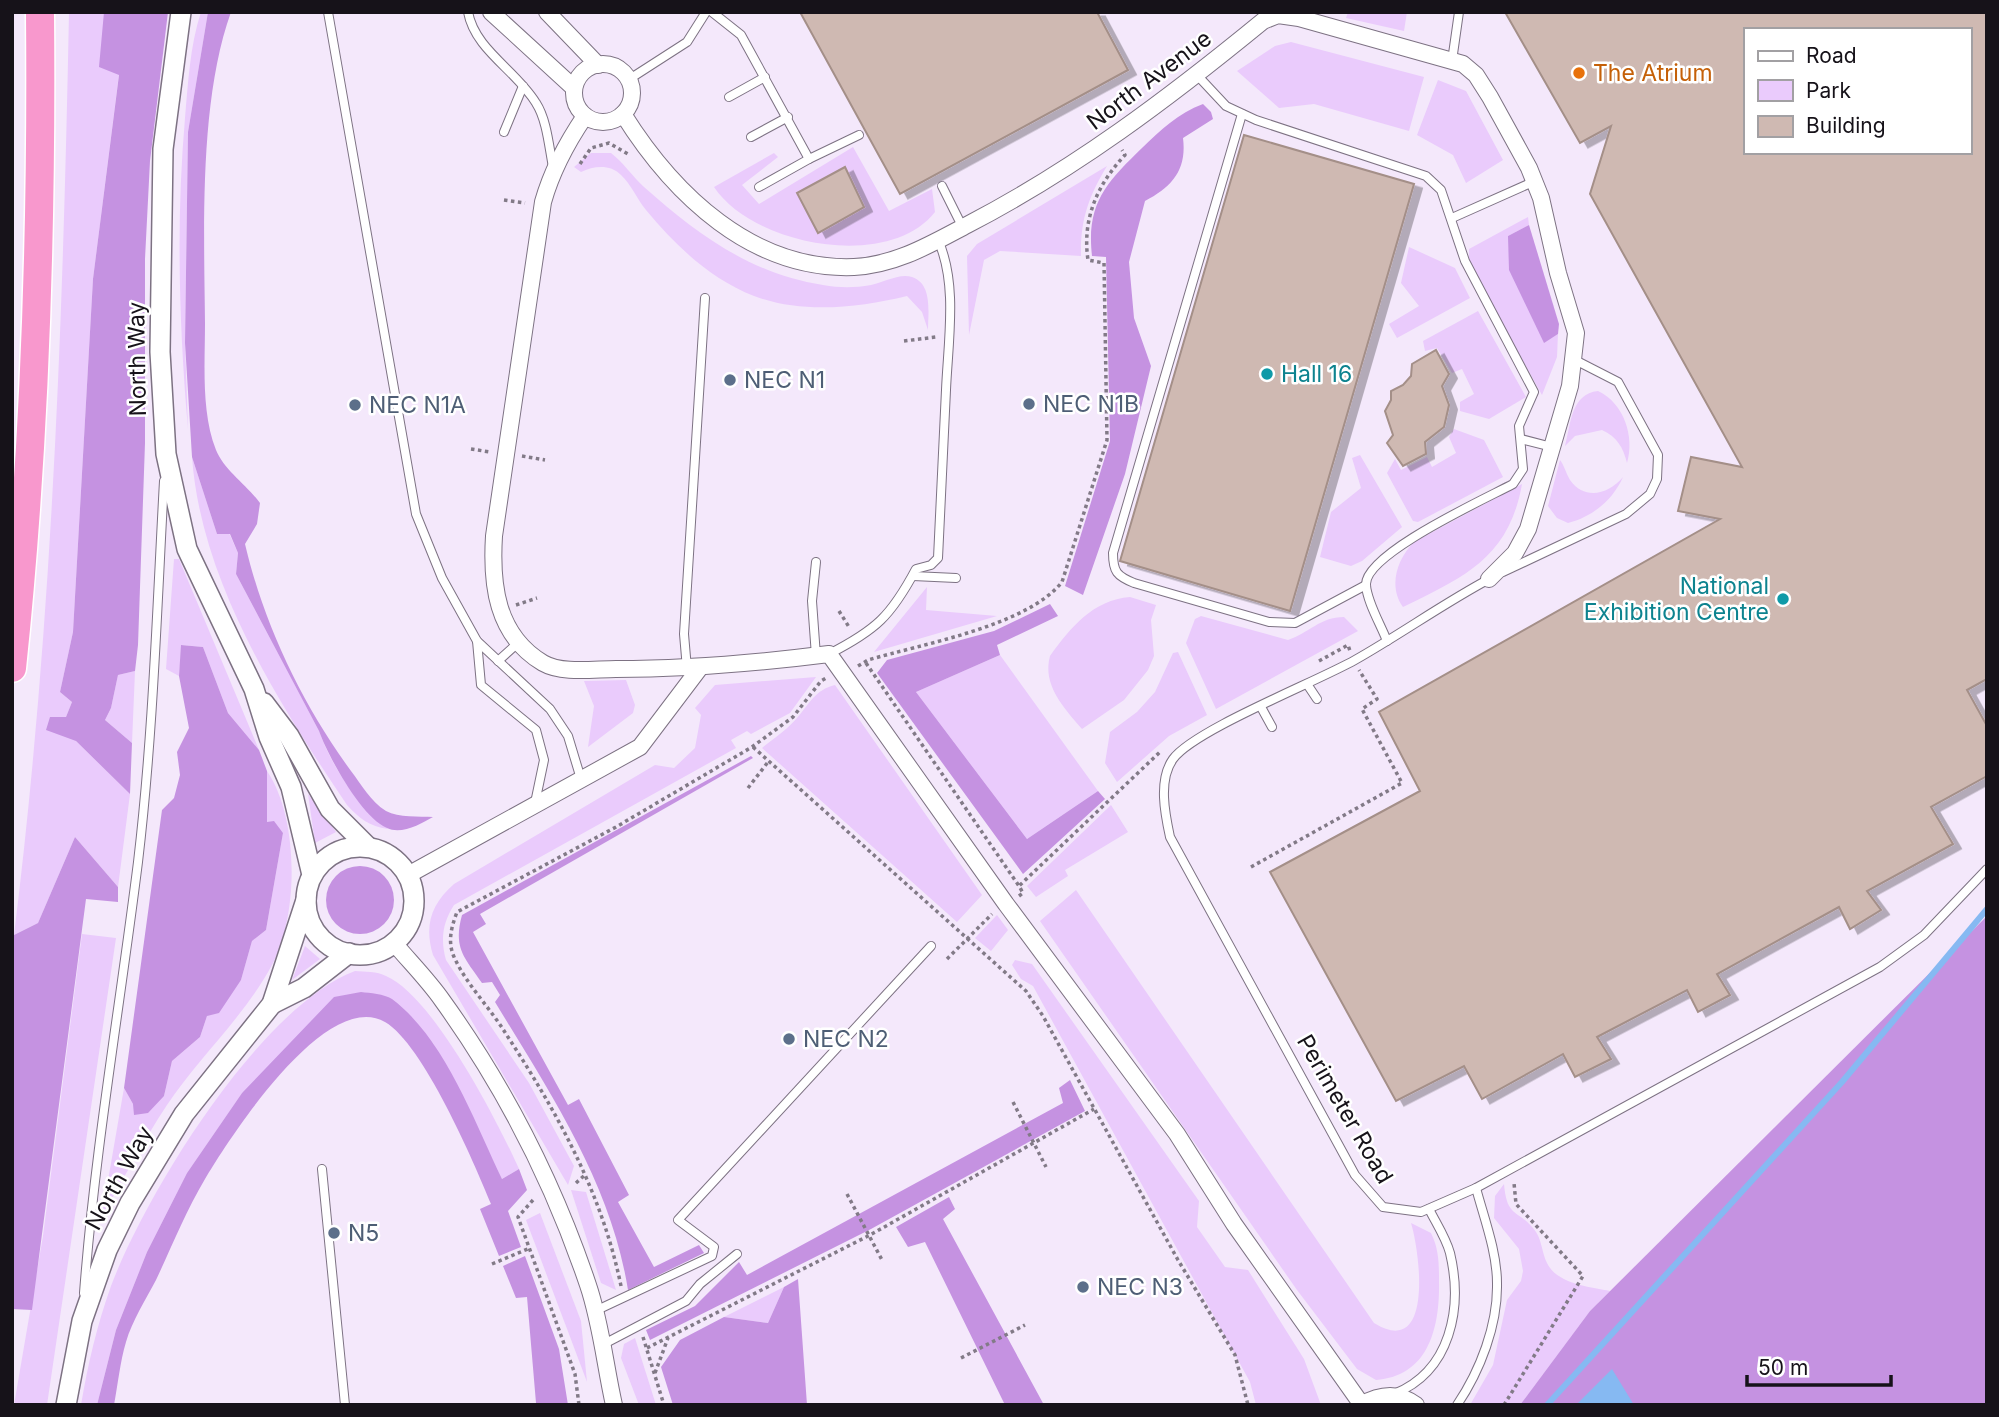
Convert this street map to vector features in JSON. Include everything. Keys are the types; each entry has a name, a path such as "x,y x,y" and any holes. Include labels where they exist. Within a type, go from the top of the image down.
{"highway":[{"path":"12,668 23,568 35,330 40,12"}],"street":[{"name":"North Way","path":"181,12 163,149 160,352 166,454 187,549 254,689 268,737 291,787 312,875"},
{"path":"491,12 574,88"},
{"path":"547,12 598,65"},
{"name":"North Avenue","path":"622,114 649,155 709,216 744,240 801,260 855,267 900,259 1031,192 1197,75 1263,21 1279,15 1293,14 1463,64 1476,75 1535,181 1576,334 1575,360 1528,529 1514,553 1489,579"},
{"path":"598,65 616,68 628,80 631,95 622,114 608,122 585,116 575,102 574,88 584,72 598,65"},
{"path":"585,116 554,170 543,202 494,536 492,571 495,597 507,626 544,664 570,670 693,669 823,655 842,670 1006,904 1177,1134 1234,1224 1361,1405 1375,1397 1391,1395 1407,1399 1416,1405"},
{"path":"408,875 640,747 693,669"},
{"name":"North Way","path":"254,689 289,736 330,810 367,846"},
{"path":"367,846 383,851 398,861 408,875 413,887 413,912 403,934 394,943 372,953 348,953 335,948 314,928 306,900 312,875 326,859 345,848 367,846"},
{"name":"North Way","path":"66,1405 82,1321 107,1250 155,1159 184,1114 272,1004 306,900"},
{"path":"394,943 441,998 522,1131 560,1209 595,1311 614,1405"},
{"name":"North Way","path":"272,1004 304,988 348,953"}],"lane":[{"path":"328,12 416,514 442,578 477,641 550,709 568,736 581,779"},
{"path":"468,12 472,32 537,104 554,170"},
{"path":"628,80 687,42 706,12"},
{"path":"712,12 741,35 809,159"},
{"path":"1452,61 1459,12"},
{"path":"1197,75 1226,106 1242,114 1426,176 1441,190 1465,261 1534,392 1519,426 1523,469 1513,484 1389,551 1370,568 1366,585 1387,641"},
{"path":"729,97 765,77"},
{"path":"504,132 523,86"},
{"path":"1242,114 1113,553 1113,567 1118,576 1134,583 1269,622 1295,623 1366,585"},
{"path":"751,137 788,117"},
{"path":"759,187 859,135"},
{"path":"1452,218 1535,181"},
{"path":"942,186 963,228"},
{"path":"816,562 813,601 823,655 875,628 898,602 916,569 930,565 938,558 948,278 946,256 938,240"},
{"path":"693,669 684,634 705,298"},
{"name":"Perimeter Road","path":"1575,360 1618,382 1658,455 1657,479 1650,494 1626,514 1489,579 1353,661 1210,733 1174,758 1167,771 1165,813 1170,837 1355,1175 1383,1208 1402,1212 1429,1209 1476,1188 1880,967 1924,935 1987,869"},
{"path":"1521,439 1552,447"},
{"path":"82,1321 90,1217 138,859 151,717 166,454"},
{"path":"912,576 956,578"},
{"path":"477,641 481,685 536,730 544,760 535,803"},
{"path":"498,660 520,641"},
{"path":"1307,684 1317,699"},
{"path":"1261,708 1272,727"},
{"path":"595,1311 712,1256 714,1247 678,1220 931,946"},
{"path":"322,1169 345,1405"},
{"path":"1457,1405 1478,1368 1495,1311 1497,1282 1476,1188"},
{"path":"1391,1395 1411,1387 1432,1369 1445,1344 1453,1313 1454,1275 1449,1250 1429,1209"},
{"path":"602,1345 686,1301 700,1284 737,1254"}],"path":[{"path":"624,1299 610,1239 571,1142 507,1034 455,959 450,938 457,912 616,827 752,747 793,717 821,681 869,660 995,623 1029,609 1053,593 1062,582 1107,440 1104,263 1088,260 1086,245 1091,207 1109,172 1125,155 1114,136"},
{"path":"580,164 591,148 609,143 627,152 634,160"},
{"path":"904,341 948,336"},
{"path":"1251,867 1402,783 1362,709 1377,699 1353,661 1348,645 1313,664"},
{"path":"866,663 1023,893 988,916 947,959"},
{"path":"752,747 1026,991 1043,1016 1235,1355 1248,1405"},
{"path":"1019,886 1163,749"},
{"path":"748,789 768,762"},
{"path":"1013,1102 1046,1167"},
{"path":"646,1348 870,1235 1094,1109"},
{"path":"1504,1405 1583,1276 1516,1204 1512,1168"},
{"path":"576,1183 586,1174"},
{"path":"847,1195 882,1261"},
{"path":"533,1200 518,1217 575,1374 579,1405"},
{"path":"492,1264 530,1248"},
{"path":"961,1358 1025,1325"},
{"path":"639,1326 664,1405"},
{"path":"654,1374 669,1336"}],"green space":[{"path":"69,12 105,12 119,74 93,279 73,632 60,692 72,702 66,717 76,741 130,794 118,887 75,837 38,923 14,935 38,705 54,475"},
{"path":"201,12 208,12 188,132 185,343 188,429 182,351 180,196 190,65"},
{"path":"1348,12 1407,12 1404,31 1346,18"},
{"path":"1291,42 1424,77 1409,131 1314,104 1279,108 1237,71 1275,46"},
{"path":"1438,80 1466,91 1503,160 1466,183 1453,155 1417,135"},
{"path":"853,147 889,211 932,189 935,212 914,230 887,241 855,246 822,244 789,236 759,224 733,207 714,187 774,153 778,157 742,185 759,204"},
{"path":"591,153 611,153 644,187 684,221 726,250 772,272 797,280 841,287 865,286 896,277 912,277 919,281 926,292 928,330 922,312 907,296 869,304 810,307 772,302 738,289 708,271 681,248 646,210 617,171 602,167 581,172 574,167"},
{"path":"1107,166 1087,209 1082,231 1081,256 1000,251 984,260 969,335 967,256 977,244"},
{"path":"1528,217 1529,225 1508,236 1544,342 1558,334 1557,357 1542,395 1469,264 1469,249"},
{"path":"1409,247 1455,268 1470,298 1397,338 1389,324 1419,306 1401,283"},
{"path":"1478,311 1526,397 1489,419 1460,411 1460,402 1474,394 1462,369 1452,373 1437,348 1425,351 1423,341"},
{"path":"1598,391 1607,396 1621,412 1630,442 1627,463 1619,443 1602,430 1575,436 1565,446 1577,404 1589,393"},
{"path":"1454,429 1484,440 1503,477 1418,522 1413,521 1387,473 1395,459 1401,470 1427,457 1432,467 1456,453 1449,437"},
{"path":"1360,455 1402,527 1362,561 1351,566 1320,557 1331,512 1361,488 1352,458"},
{"path":"192,457 217,534 229,533 238,553 236,574 331,758 356,797 388,829 365,821 347,805 295,726 247,640 210,550 198,504"},
{"path":"1560,460 1576,487 1590,493 1611,488 1623,477 1614,493 1601,506 1585,517 1568,523 1557,518 1548,506"},
{"path":"1522,484 1516,509 1495,548 1446,586 1403,607 1396,590 1396,573 1403,556 1414,542"},
{"path":"174,559 179,559 259,750 228,713 203,647 182,645 179,676 166,669"},
{"path":"927,587 926,610 997,616 874,652"},
{"path":"1130,597 1156,605 1151,620 1154,656 1148,670 1124,700 1082,729 1052,686 1048,667 1050,656 1075,625 1094,609 1117,599"},
{"path":"1201,616 1288,640 1321,622 1336,618 1344,617 1358,631 1216,709 1186,643 1195,619"},
{"path":"1178,652 1207,715 1169,736 1117,782 1105,763 1110,732 1137,712 1155,692 1173,653"},
{"path":"1000,655 1098,791 1027,839 916,692"},
{"path":"135,671 132,743 105,720 111,708 118,675"},
{"path":"816,677 790,713 751,734 747,731 731,740 736,748 454,905 450,911 443,938 446,960 529,1083 574,1166 568,1185 433,955 429,934 435,908 454,884 655,765 674,768 695,748 701,715 695,708 715,685"},
{"path":"626,680 635,705 633,713 588,747 594,706 584,681"},
{"path":"835,685 982,895 957,922 762,748 785,730 818,694"},
{"path":"267,771 278,791 290,840 291,894 281,944 261,984 167,1105 102,1215 124,1088 133,1104 164,1096 172,1061 200,1037 207,1016 241,980 252,941 266,930 283,833 267,822"},
{"path":"308,794 336,832 315,843"},
{"path":"1111,805 1128,832 1065,870 1068,876 1036,897 1027,886"},
{"path":"1076,890 1374,1323 1393,1331 1406,1327 1414,1315 1419,1277 1411,1223 1431,1233 1439,1263 1437,1315 1428,1346 1408,1369 1376,1380 1357,1369 1297,1290 1040,921"},
{"path":"997,915 1008,930 991,951 975,938"},
{"path":"82,934 116,938 47,1405 14,1405 43,1236"},
{"path":"305,946 320,959 292,980"},
{"path":"1015,960 1032,964 1199,1201 1197,1227 1225,1267 1248,1270 1304,1359 1321,1405 1256,1405 1250,1382 1033,986 1021,979 1012,965"},
{"path":"355,971 375,972 386,976 404,988 424,1008 462,1062 519,1169 502,1179 433,1043 361,992 242,1093 187,1173 147,1252 116,1330 97,1405 81,1405 93,1345 111,1286 128,1247 179,1155 245,1062 282,1022 319,991"},
{"path":"1504,1184 1511,1209 1536,1232 1545,1259 1552,1270 1566,1280 1610,1291 1590,1311 1520,1405 1470,1405 1493,1365 1507,1300 1521,1281 1523,1271 1519,1249 1494,1218 1495,1196"},
{"path":"571,1190 586,1192 616,1290 601,1283"},
{"path":"540,1213 581,1321 587,1382 526,1220"},
{"path":"784,1287 768,1323 724,1317"},
{"path":"635,1338 656,1405 639,1405 621,1358 624,1344"}],"shaded area":[{"path":"104,12 168,12 150,161 145,259 145,443 138,645 135,671 118,675 111,708 105,720 132,743 130,794 76,741 46,730 50,717 66,717 72,702 60,692 73,632 93,279 119,75 99,67"},
{"path":"208,12 231,12 213,85 204,206 206,404 211,435 224,464 260,503 257,524 245,544 263,604 287,663 316,719 376,803 397,815 433,817 405,829 393,830 377,822 356,799 338,770 236,574 238,553 230,534 217,534 192,457 185,343 188,132"},
{"path":"1203,104 1211,112 1213,119 1183,138 1183,159 1176,176 1163,190 1145,201 1129,262 1134,318 1151,366 1125,474 1083,595 1065,586 1110,441 1106,257 1092,256 1092,222 1102,195 1119,172 1170,123"},
{"path":"1529,225 1559,324 1558,334 1544,343 1509,270 1508,236"},
{"path":"1050,604 1058,616 997,645 1000,655 916,692 1027,839 1098,791 1105,799 1023,874 877,673 887,660 994,631"},
{"path":"181,645 203,647 228,713 259,750 267,771 267,822 274,821 283,833 266,930 252,941 241,980 219,1013 207,1016 200,1037 172,1061 164,1096 148,1113 134,1115 133,1104 124,1088 162,810 174,798 180,775 177,752 189,728 179,676"},
{"path":"751,756 753,758 480,914 486,924 473,932 568,1105 579,1099 629,1195 618,1202 654,1267 699,1245 704,1253 628,1290 608,1213 576,1140 495,1002 500,995 492,982 482,983 462,952 459,936 462,915"},
{"path":"75,837 118,887 118,902 86,899 32,1310 12,1309 12,946 14,935 38,923"},
{"path":"360,866 373,869 384,876 391,887 394,900 391,913 384,924 373,931 360,934 347,931 336,924 329,913 326,900 329,887 336,876 347,869"},
{"path":"1987,916 1987,1405 1520,1405 1590,1311"},
{"path":"361,992 389,997 411,1016 443,1058 502,1179 519,1169 527,1190 508,1211 521,1247 499,1256 480,1209 491,1204 473,1161 431,1078 400,1034 385,1022 361,1017 336,1026 309,1046 282,1072 217,1159 132,1326 122,1357 114,1405 97,1405 116,1330 147,1252 187,1173 242,1093 334,997"},
{"path":"1070,1080 1085,1111 871,1229 650,1340 646,1330 695,1306 739,1262 747,1275 1063,1103 1059,1088"},
{"path":"949,1197 955,1209 943,1219 1044,1405 1005,1405 925,1242 908,1247 896,1227"},
{"path":"525,1256 559,1349 568,1405 523,1405 536,1403 527,1297 516,1298 503,1266"},
{"path":"798,1279 807,1405 673,1405 661,1367 680,1340 724,1317 768,1323 784,1287"}],"water":[{"path":"1612,1369 1634,1405 1576,1405"}],"building":[{"path":"800,12 1097,12 1128,70 900,194"},
{"name":"National Exhibition Centre","path":"1505,12 1987,12 1987,679 1967,690 1987,726 1987,776 1931,807 1953,844 1867,891 1881,910 1850,929 1839,907 1717,974 1730,995 1698,1012 1687,990 1597,1037 1611,1059 1575,1077 1563,1054 1482,1099 1464,1066 1396,1101 1270,872 1420,791 1379,712 1720,519 1678,511 1691,457 1742,467 1590,194 1611,126 1580,143"},
{"name":"Hall 16","path":"1244,135 1414,184 1290,611 1120,561"},
{"path":"845,167 864,207 818,233 797,193"},
{"path":"1436,350 1449,374 1442,386 1449,405 1444,427 1425,442 1426,454 1403,466 1387,443 1393,435 1385,411 1391,400 1391,391 1403,385 1411,376 1412,364"}],"waterway":[{"path":"1547,1405 1842,1082 1987,909"}],"place":[{"name":"The Atrium","path":"1579,73"},
{"name":"Hall 16","path":"1267,374"},
{"name":"NEC N1","path":"730,380"},
{"name":"NEC N1B","path":"1029,404"},
{"name":"NEC N1A","path":"355,405"},
{"name":"National Exhibition Centre","path":"1783,599"},
{"name":"NEC N2","path":"789,1039"},
{"name":"N5","path":"334,1233"},
{"name":"NEC N3","path":"1083,1287"}]}
